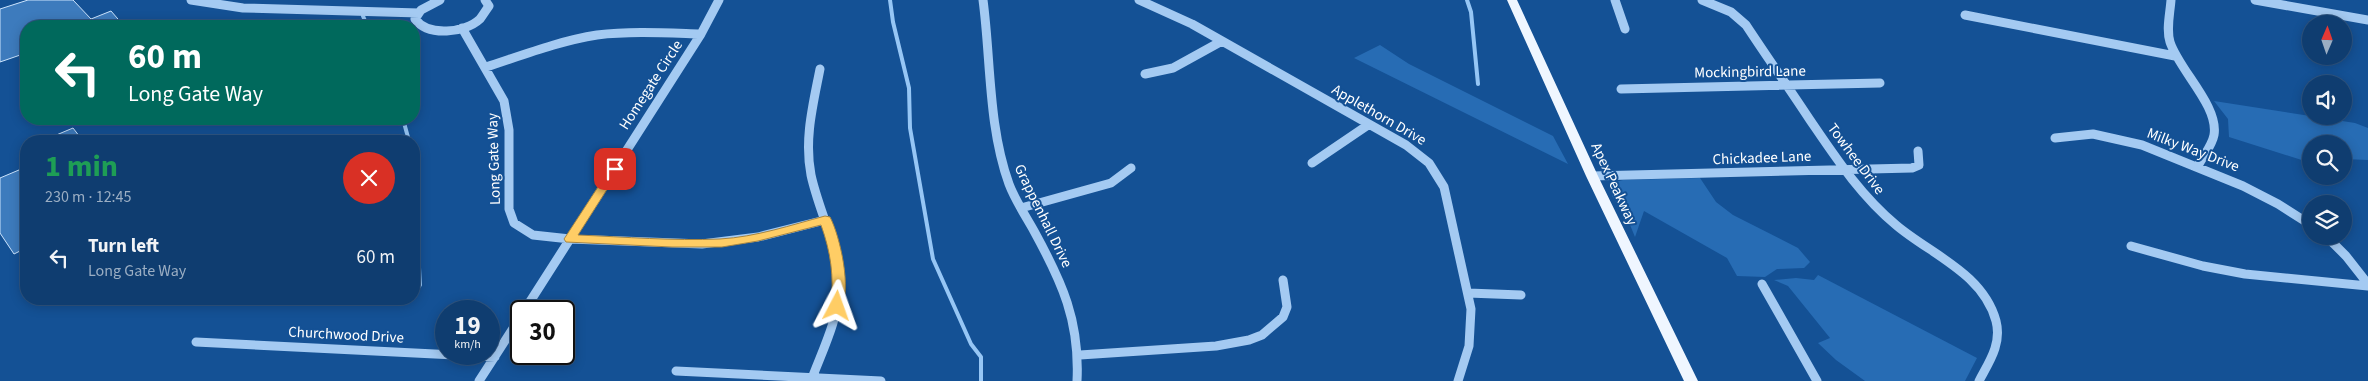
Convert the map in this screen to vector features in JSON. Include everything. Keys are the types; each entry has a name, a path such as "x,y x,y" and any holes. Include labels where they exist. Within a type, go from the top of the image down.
{"main road":[{"name":"Apex Peakway","path":"1512,0 1592,176 1691,381"}],"street":[{"path":"191,0 243,8 419,13"},
{"path":"416,20 419,13 440,0"},
{"path":"420,27 439,31 462,28 482,18 489,6 487,0"},
{"name":"Homegate Circle","path":"531,300 701,34 719,0"},
{"name":"Grappenhall Drive","path":"983,0 1000,153 1009,185 1066,293 1073,314 1080,354 1077,381"},
{"name":"Applethorn Drive","path":"1140,0 1169,12 1222,41 1421,155 1440,177 1468,293 1471,334 1466,360 1458,381"},
{"path":"1615,0 1625,28"},
{"name":"Towhee Drive","path":"1702,0 1724,8 1740,19 1843,169 1877,209 1897,226 1959,269 1982,293 1996,320 1998,337 1996,348 1979,381"},
{"path":"2171,0 2169,40 2175,56 2210,112 2213,124 2214,136 2198,166"},
{"path":"2255,0 2368,20"},
{"path":"1964,15 2175,56"},
{"name":"Long Gate Way","path":"462,28 501,91 507,110 510,216 519,226 533,234 570,239 722,243 758,237 825,220"},
{"path":"486,67 547,46 602,34 632,32 701,34"},
{"path":"1145,74 1172,68 1222,41"},
{"path":"812,379 832,322 839,288 836,251 813,180 808,148 820,69"},
{"name":"Mockingbird Lane","path":"1621,89 1880,83"},
{"path":"1312,163 1368,125"},
{"name":"Milky Way Drive","path":"2055,138 2075,133 2107,136 2147,147 2198,166 2257,192 2302,220"},
{"name":"Chickadee Lane","path":"1592,176 1912,168 1918,165 1920,160 1918,150"},
{"path":"1021,208 1111,183 1131,168"},
{"path":"2335,245 2368,285"},
{"path":"2131,246 2203,266 2245,274 2368,285"},
{"path":"1080,354 1216,346 1249,340 1262,335 1283,317 1287,307 1283,280"},
{"path":"1762,284 1817,381"},
{"path":"1468,293 1522,295"},
{"path":"500,349 510,333"},
{"name":"Churchwood Drive","path":"196,342 435,354"},
{"path":"479,381 490,365"},
{"path":"676,372 881,381"}],"shaded area":[{"path":"1380,45 1409,64 1553,136 1568,164 1354,58"},
{"path":"2214,101 2302,115 2302,125 2352,125 2352,123 2355,123 2368,128 2368,160 2352,159 2352,135 2302,135 2302,160 2229,137 2228,119"},
{"path":"1700,178 1716,202 1733,215 1798,248 1810,262 1804,268 1777,269 1765,277 1737,276 1727,258 1644,211 1635,237 1628,220 1612,196 1612,183 1623,180"},
{"path":"1818,275 1977,358 1965,381 1865,381 1836,360 1818,343 1830,338 1788,286 1774,280 1796,278 1814,280"}],"building":[{"path":"28,0 73,0 91,19 111,11 119,20 20,20 20,55 0,62 0,9"},
{"path":"73,128 78,135 56,135"},
{"path":"20,170 20,251 14,254 0,233 0,178"}],"waterway":[{"path":"890,0 893,22 909,88 910,128 933,259 971,344 981,357 981,381"},
{"path":"1467,0 1471,12 1478,84"},
{"path":"363,16 365,20"},
{"path":"405,125 407,135"}],"route":[{"path":"615,169 570,239 702,244 722,243 758,237 825,220 832,235 836,251 839,288 837,306"}]}
